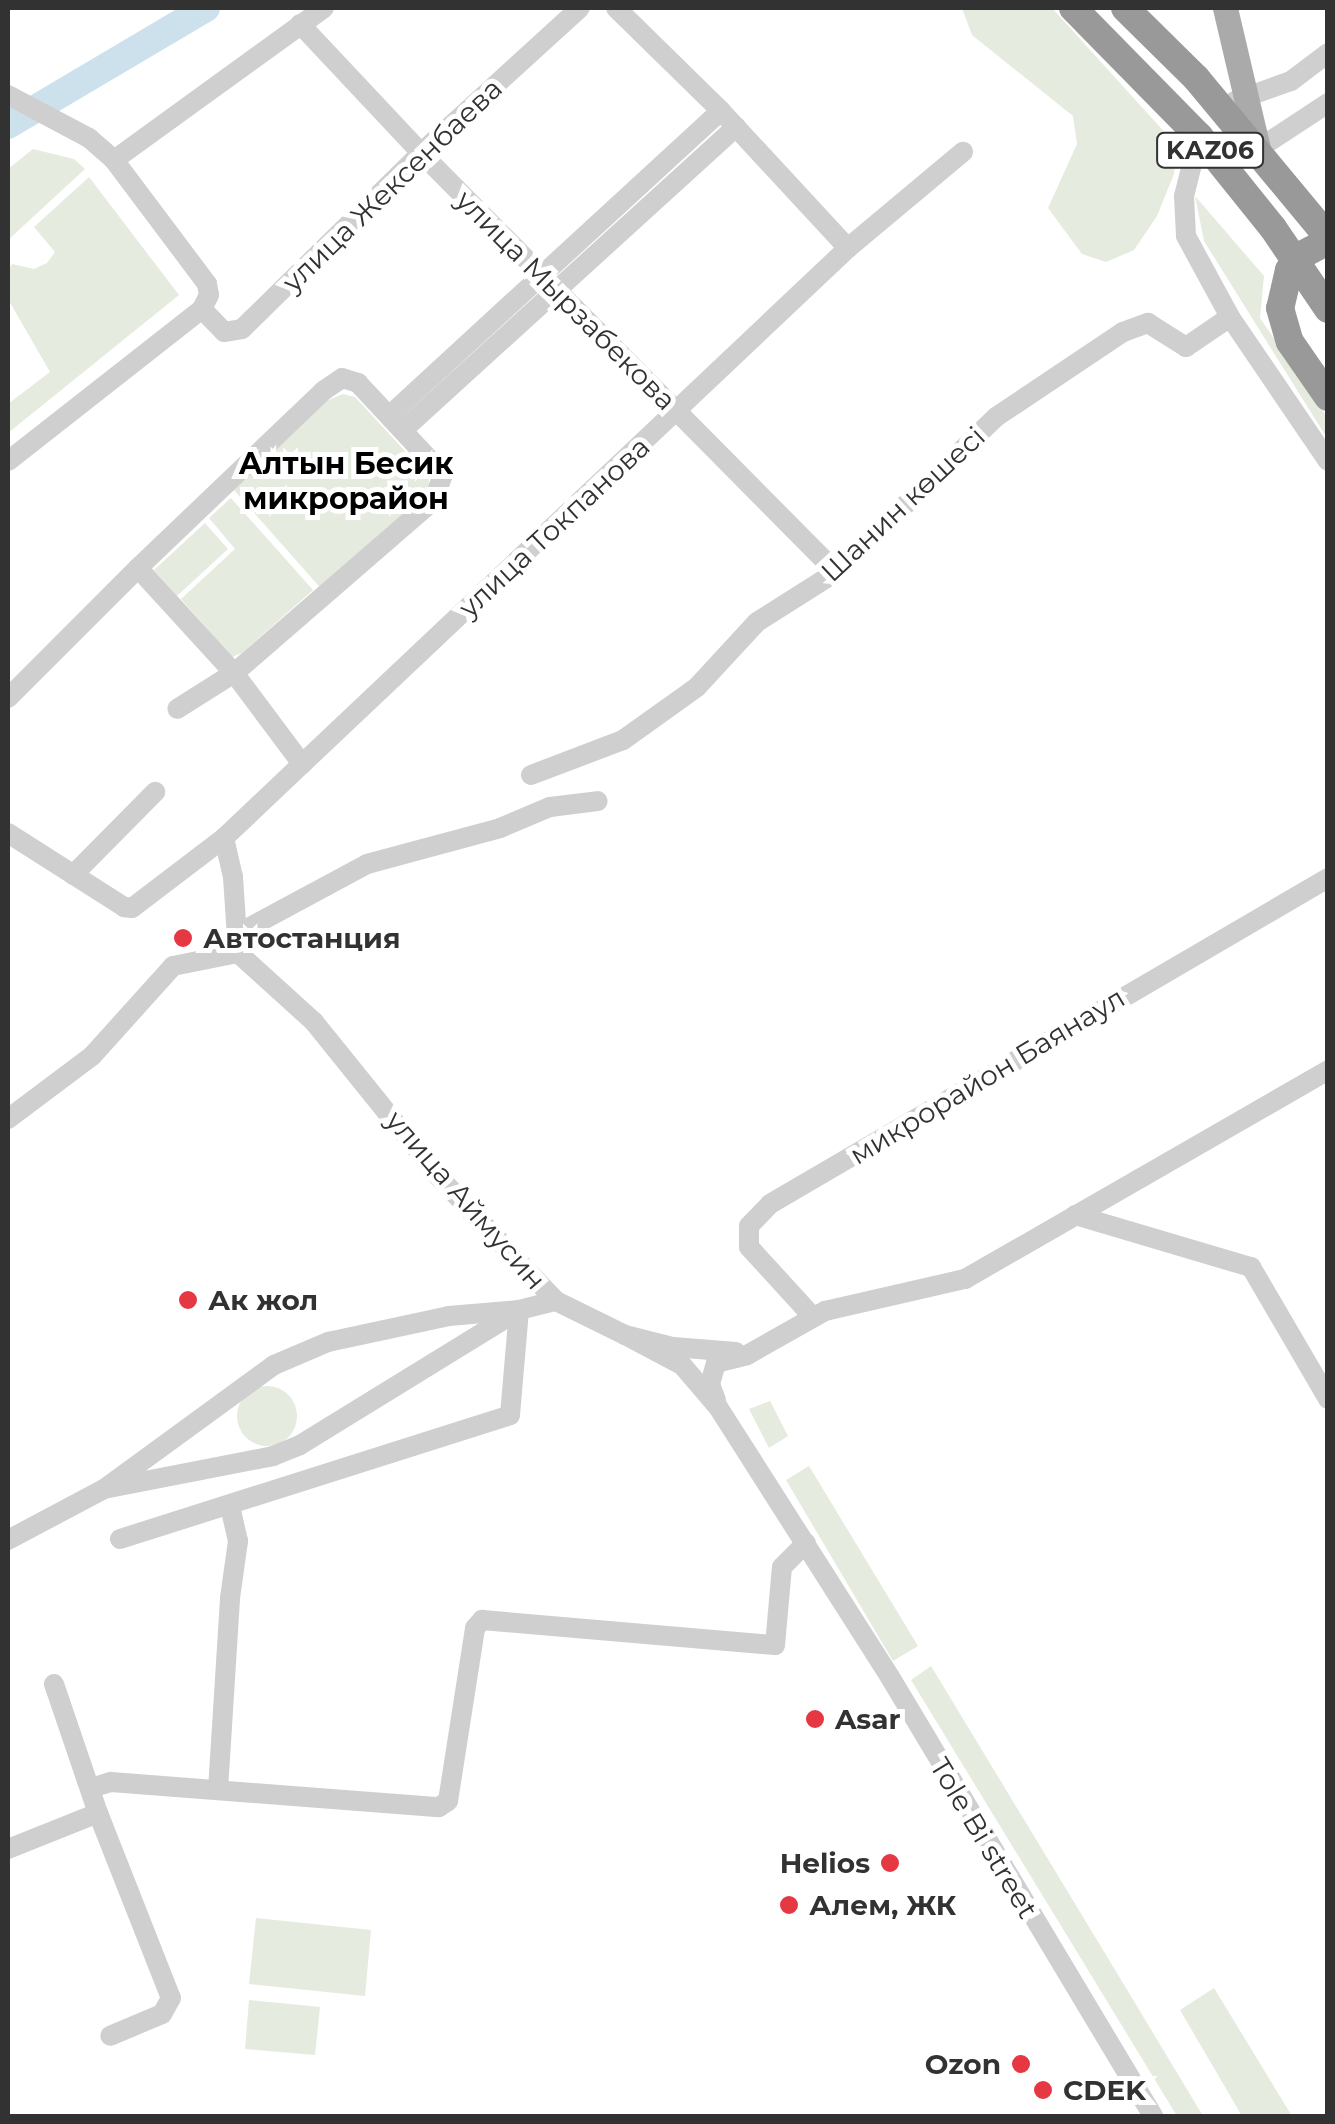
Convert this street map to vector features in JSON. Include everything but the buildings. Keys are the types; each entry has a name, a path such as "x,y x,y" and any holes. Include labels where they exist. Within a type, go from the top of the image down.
{"highway":[{"name":"KАZ06","path":"1072,8 1199,136 1273,228 1328,309"},
{"name":"KАZ06","path":"1125,8 1218,104 1328,239"},
{"path":"1328,239 1295,262 1282,287 1280,308 1290,342 1328,396"}],"main road":[{"path":"1226,8 1258,150"}],"street":[{"path":"114,160 324,8"},
{"name":"улица Жексенбаева","path":"202,309 221,330 242,329 421,154 580,8"},
{"path":"616,8 729,119 848,248"},
{"name":"улица Мырзабекова","path":"300,24 421,154 836,572"},
{"path":"1218,104 1248,100 1291,81 1328,53"},
{"path":"1258,150 1318,108 1291,81"},
{"path":"8,460 202,309 210,298 207,284 114,160 89,138 13,98"},
{"path":"397,422 729,119"},
{"path":"1199,136 1184,196 1186,236 1230,317 1328,461"},
{"name":"улица Токпанова","path":"74,875 124,908 132,908 224,838 298,759 676,412 848,248 964,152"},
{"name":"Шанин көшесі","path":"531,775 623,740 697,687 757,622 836,572 996,417 1123,332 1148,323 1186,347 1199,343 1230,317"},
{"path":"8,698 142,573 336,380 354,379 441,468 443,481 438,496 234,673 177,708"},
{"path":"142,573 234,673 298,759"},
{"path":"8,833 74,875 155,792"},
{"path":"8,1119 92,1056 174,966 239,943 304,894 368,864 500,828 550,806 598,801"},
{"path":"224,838 239,943"},
{"name":"микрорайон Баянаул","path":"812,1316 749,1247 749,1226 770,1204 1328,878"},
{"name":"улица Аймусин","path":"239,943 314,1022 439,1178 556,1301 625,1335 673,1347 733,1350 747,1356"},
{"path":"718,1407 710,1384 716,1363 747,1356 812,1316 965,1278 1328,1070"},
{"path":"1075,1215 1251,1268 1328,1400"},
{"path":"8,1540 104,1490 274,1365 328,1342 449,1316 519,1310 556,1301"},
{"path":"104,1490 272,1456 300,1445 519,1310"},
{"path":"120,1540 510,1415 519,1310"},
{"name":"Tole Bi street","path":"625,1335 682,1366 718,1407 806,1543 1154,2116"},
{"path":"218,1790 238,1541 230,1506"},
{"path":"91,1788 111,1782 439,1807 448,1801 475,1628 482,1620 775,1645 782,1567 806,1543"},
{"path":"54,1684 98,1812 170,1998 162,2014 110,2036"},
{"path":"8,1849 98,1812"}],"shaded area":[{"path":"962,8 1052,8 1178,147 1174,174 1157,216 1134,250 1106,262 1082,254 1048,208 1077,144 1073,116 972,35"},
{"path":"33,149 74,159 85,169 8,240 8,169"},
{"path":"89,177 179,295 8,433 8,404 50,372 8,299 8,270 12,264 34,269 47,263 55,252 34,227"},
{"path":"1195,196 1264,276 1260,318 1327,417 1327,438 1204,241"},
{"path":"343,394 355,397 429,477 428,504 324,592 233,489 326,401"},
{"path":"231,498 313,590 242,653 232,657 181,599 235,549 209,518"},
{"path":"205,523 228,549 177,596 154,570"},
{"path":"267,1386 288,1395 297,1416 288,1437 267,1446 246,1437 237,1416 246,1395"},
{"path":"770,1401 788,1436 769,1448 749,1409"},
{"path":"809,1466 918,1646 893,1661 786,1480"},
{"path":"931,1666 1203,2116 1177,2116 911,1680"},
{"path":"256,1918 371,1930 365,1996 249,1984"},
{"path":"1214,1988 1292,2116 1242,2116 1180,2010"},
{"path":"249,2000 320,2007 315,2055 245,2049"}],"waterway":[{"path":"8,125 206,8"}],"place":[{"name":"Автостанция","path":"183,938"},
{"name":"Ак жол","path":"188,1300"},
{"name":"Asar","path":"815,1719"},
{"name":"Helios","path":"890,1863"},
{"name":"Алем, ЖК","path":"789,1905"},
{"name":"Ozon","path":"1021,2064"},
{"name":"CDEK","path":"1043,2090"}],"district":[{"name":"Алтын Бесик микрорайон","path":"346,481"}]}
